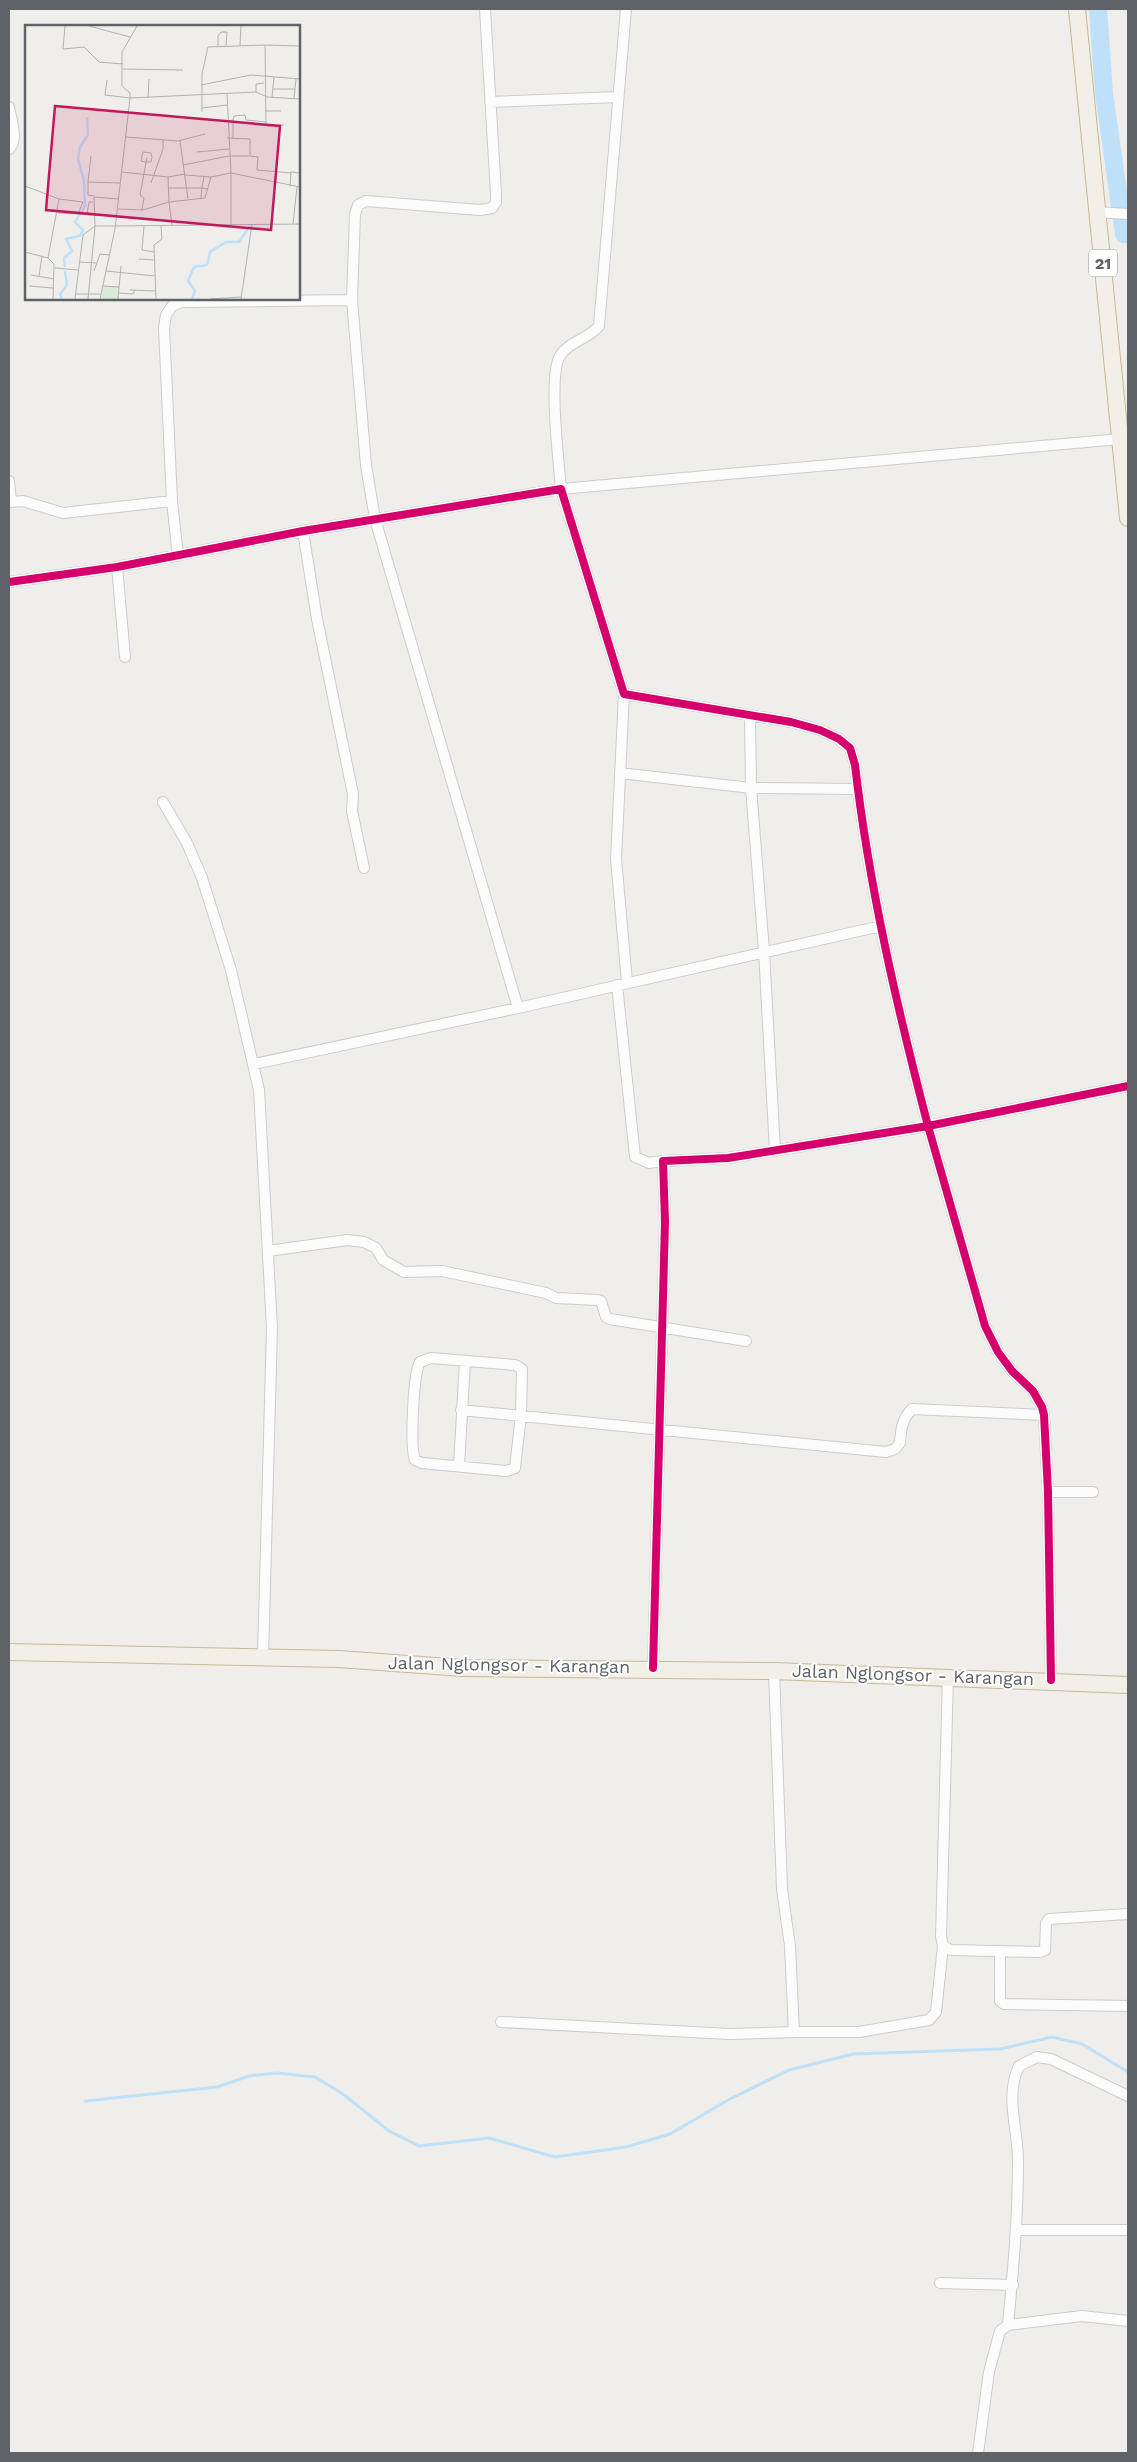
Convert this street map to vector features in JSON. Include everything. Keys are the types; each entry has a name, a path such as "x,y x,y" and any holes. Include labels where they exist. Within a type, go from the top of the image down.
{"highway":[{"name":"21","path":"1077,9 1106,212 1120,439 1128,518"},
{"name":"Jalan Nglongsor - Karangan","path":"9,1652 263,1657 463,1668 774,1670 1052,1680 1128,1685"}],"street":[{"path":"485,9 496,202 492,208 480,210 366,201 358,205 355,214 352,300 366,465 375,519 518,1008"},
{"path":"626,9 599,326 594,333 565,350 556,363 556,419 561,489 624,694 616,859 622,984 635,1157 648,1163 728,1158 928,1126 1128,1086"},
{"path":"490,102 618,97"},
{"path":"9,107 14,137 9,149"},
{"path":"1106,212 1128,214"},
{"path":"178,556 172,501 164,328 166,315 172,306 182,302 352,300"},
{"path":"9,582 117,567 302,531 561,489 1120,439"},
{"path":"9,481 10,502 23,501 63,513 172,501"},
{"path":"302,531 317,619 353,794 352,811 364,868"},
{"path":"117,567 125,657"},
{"path":"624,694 791,722 820,730 839,739 850,748 855,765 881,926 902,1030 985,1326 998,1352 1012,1372 1033,1390 1042,1406 1044,1415 1048,1492 1052,1680"},
{"path":"750,716 751,788 764,951 775,1151"},
{"path":"620,774 751,788 858,788"},
{"path":"163,802 186,843 202,878 231,970 254,1064 260,1100 272,1328 263,1657"},
{"path":"254,1064 518,1008 881,926"},
{"path":"653,1668 658,1430 666,1222 663,1161"},
{"path":"268,1252 347,1240 364,1242 376,1248 383,1260 404,1272 442,1271 556,1298 598,1300 601,1301 606,1317 610,1319 746,1341"},
{"path":"424,1359 520,1366 523,1375 521,1415 515,1468 506,1471 422,1463 415,1460 413,1440 416,1372 420,1362 424,1359"},
{"path":"459,1466 464,1361"},
{"path":"461,1410 886,1452 895,1449 900,1443 905,1416 912,1409 1044,1415"},
{"path":"1048,1492 1094,1492"},
{"path":"774,1670 782,1889 790,1946 794,2032"},
{"path":"501,2022 730,2034 859,2032 929,2020 936,2012 943,1946 940,1936 948,1677"},
{"path":"943,1946 951,1950 1043,1952 1045,1950 1046,1923 1049,1919 1128,1914"},
{"path":"1000,1951 1000,2001 1004,2004 1128,2006"},
{"path":"1008,2325 1017,2230 1018,2162 1012,2088 1019,2066 1037,2057 1051,2059 1128,2096"},
{"path":"1017,2230 1128,2230"},
{"path":"940,2284 1013,2285"},
{"path":"978,2453 989,2372 1000,2331 1008,2325 1082,2316 1128,2320"}],"waterway":[{"path":"1098,9 1104,93 1124,234 1128,234"},
{"path":"85,2101 217,2087 249,2076 277,2073 315,2077 343,2094 389,2131 419,2146 489,2138 555,2157 626,2147 670,2134 728,2100 789,2070 853,2054 1000,2049 1052,2037 1082,2044 1128,2072"}],"cycle path":[{"path":"9,582 117,567 303,531 561,489 624,694 791,722 820,730 839,739 850,748 855,765 868,856 885,947 905,1037 928,1126 1128,1086"},
{"path":"653,1668 665,1222 663,1161 728,1158 928,1126 985,1326 998,1352 1012,1371 1033,1391 1042,1407 1044,1415 1048,1492 1051,1680"}]}
